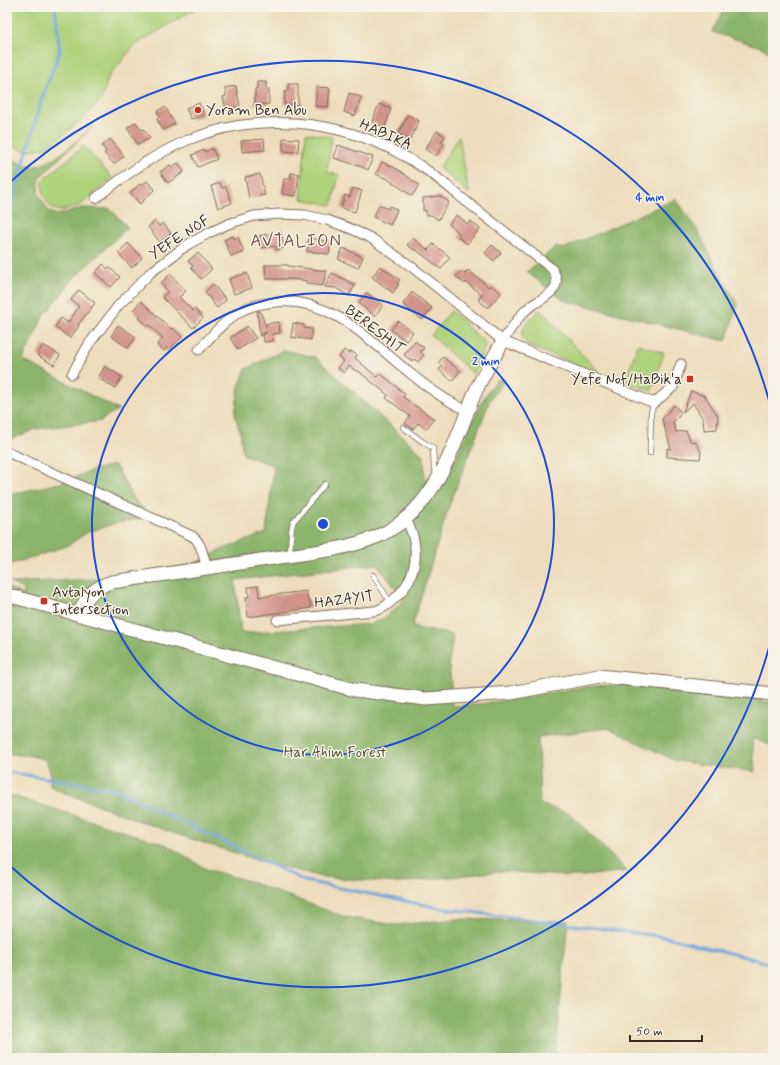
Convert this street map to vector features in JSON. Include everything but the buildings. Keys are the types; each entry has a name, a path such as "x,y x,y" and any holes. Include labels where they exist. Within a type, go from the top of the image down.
{"main road":[{"path":"79,615 83,604 89,595 99,587 112,582 335,549 357,544 394,527 423,502 439,478 452,451 481,380 503,341"},
{"path":"7,595 356,690 390,695 426,699 511,694 599,676 773,694"}],"street":[{"name":"HABIKA","path":"96,198 139,167 163,153 187,141 213,131 240,125 269,122 300,123 337,130 361,137 389,148 420,166 551,268 554,272 556,276 556,285 551,293 532,305 522,314 503,341"},
{"name":"YEFE NOF","path":"72,374 89,344 118,306 150,273 168,258 200,238 228,224 254,216 279,214 304,215 327,220 371,238 412,267 503,341 654,403"},
{"name":"BERESHIT","path":"199,350 220,326 242,311 264,302 287,301 309,304 331,312 351,325 429,388 454,405 468,411"},
{"path":"654,403 673,387 681,364"},
{"path":"7,452 194,537 200,544 207,568"},
{"name":"HAZAYIT","path":"277,620 375,611 384,608 397,597 406,586 412,574 416,549 411,527 405,518"}],"lane":[{"path":"650,454 651,412 654,403"},
{"path":"403,427 422,442 433,448 434,468 439,478"},
{"path":"290,556 293,522 325,484"},
{"path":"373,575 390,602"}],"green space":[{"path":"7,7 198,7 135,45 109,76 101,100 81,120 48,147 25,151 7,143"},
{"path":"725,7 773,7 773,55 761,47 712,32"},
{"path":"95,124 39,178 38,193 49,212 57,215 82,208 110,209 128,227 74,278 43,317 23,360 119,410 110,414 101,421 36,429 7,441 7,154 9,157 25,166 44,164 72,145"},
{"path":"306,133 332,137 327,172 339,175 332,205 301,199"},
{"path":"459,136 469,193 439,168"},
{"path":"84,146 112,178 81,205 60,211 51,208 43,194 42,181"},
{"path":"676,199 696,228 725,284 738,304 726,341 563,300 527,272 555,247 563,249"},
{"path":"540,310 602,375 529,346 522,337 522,332 525,325"},
{"path":"451,311 486,344 473,374 431,335"},
{"path":"638,344 664,353 651,391 625,382"},
{"name":"Har Ahim Forest","path":"284,350 315,357 424,456 425,481 440,491 485,396 497,380 505,379 490,400 449,506 412,627 453,635 449,663 453,706 510,700 585,687 616,685 675,688 773,703 773,746 752,738 755,772 676,761 608,728 538,737 540,804 570,814 627,871 584,876 564,876 502,871 398,883 322,877 263,862 170,832 50,786 51,775 46,760 33,756 7,754 7,587 24,595 24,589 10,583 135,577 192,565 223,549 266,533 274,466 243,454 240,432 235,415 239,386 246,369","holes":["377,564 404,600 386,617 371,624 241,633 235,580"]},
{"path":"115,465 133,498 150,516 113,524 88,532 67,546 15,563 7,564 7,495 60,483 93,470"},
{"path":"7,794 167,845 206,869 245,880 345,917 395,925 457,919 568,921 555,1058 7,1058"}],"waterway":[{"path":"7,222 42,98 60,51 55,7"},
{"path":"7,772 114,789 305,881 440,908 666,937 773,964"}],"place":[{"name":"Yoram Ben Abu","path":"198,110"},
{"name":"Yefe Nof/HaBik'a","path":"690,379"},
{"name":"Avtalyon Intersection","path":"44,601"}],"district":[{"name":"AVTALION","path":"296,240"}]}
